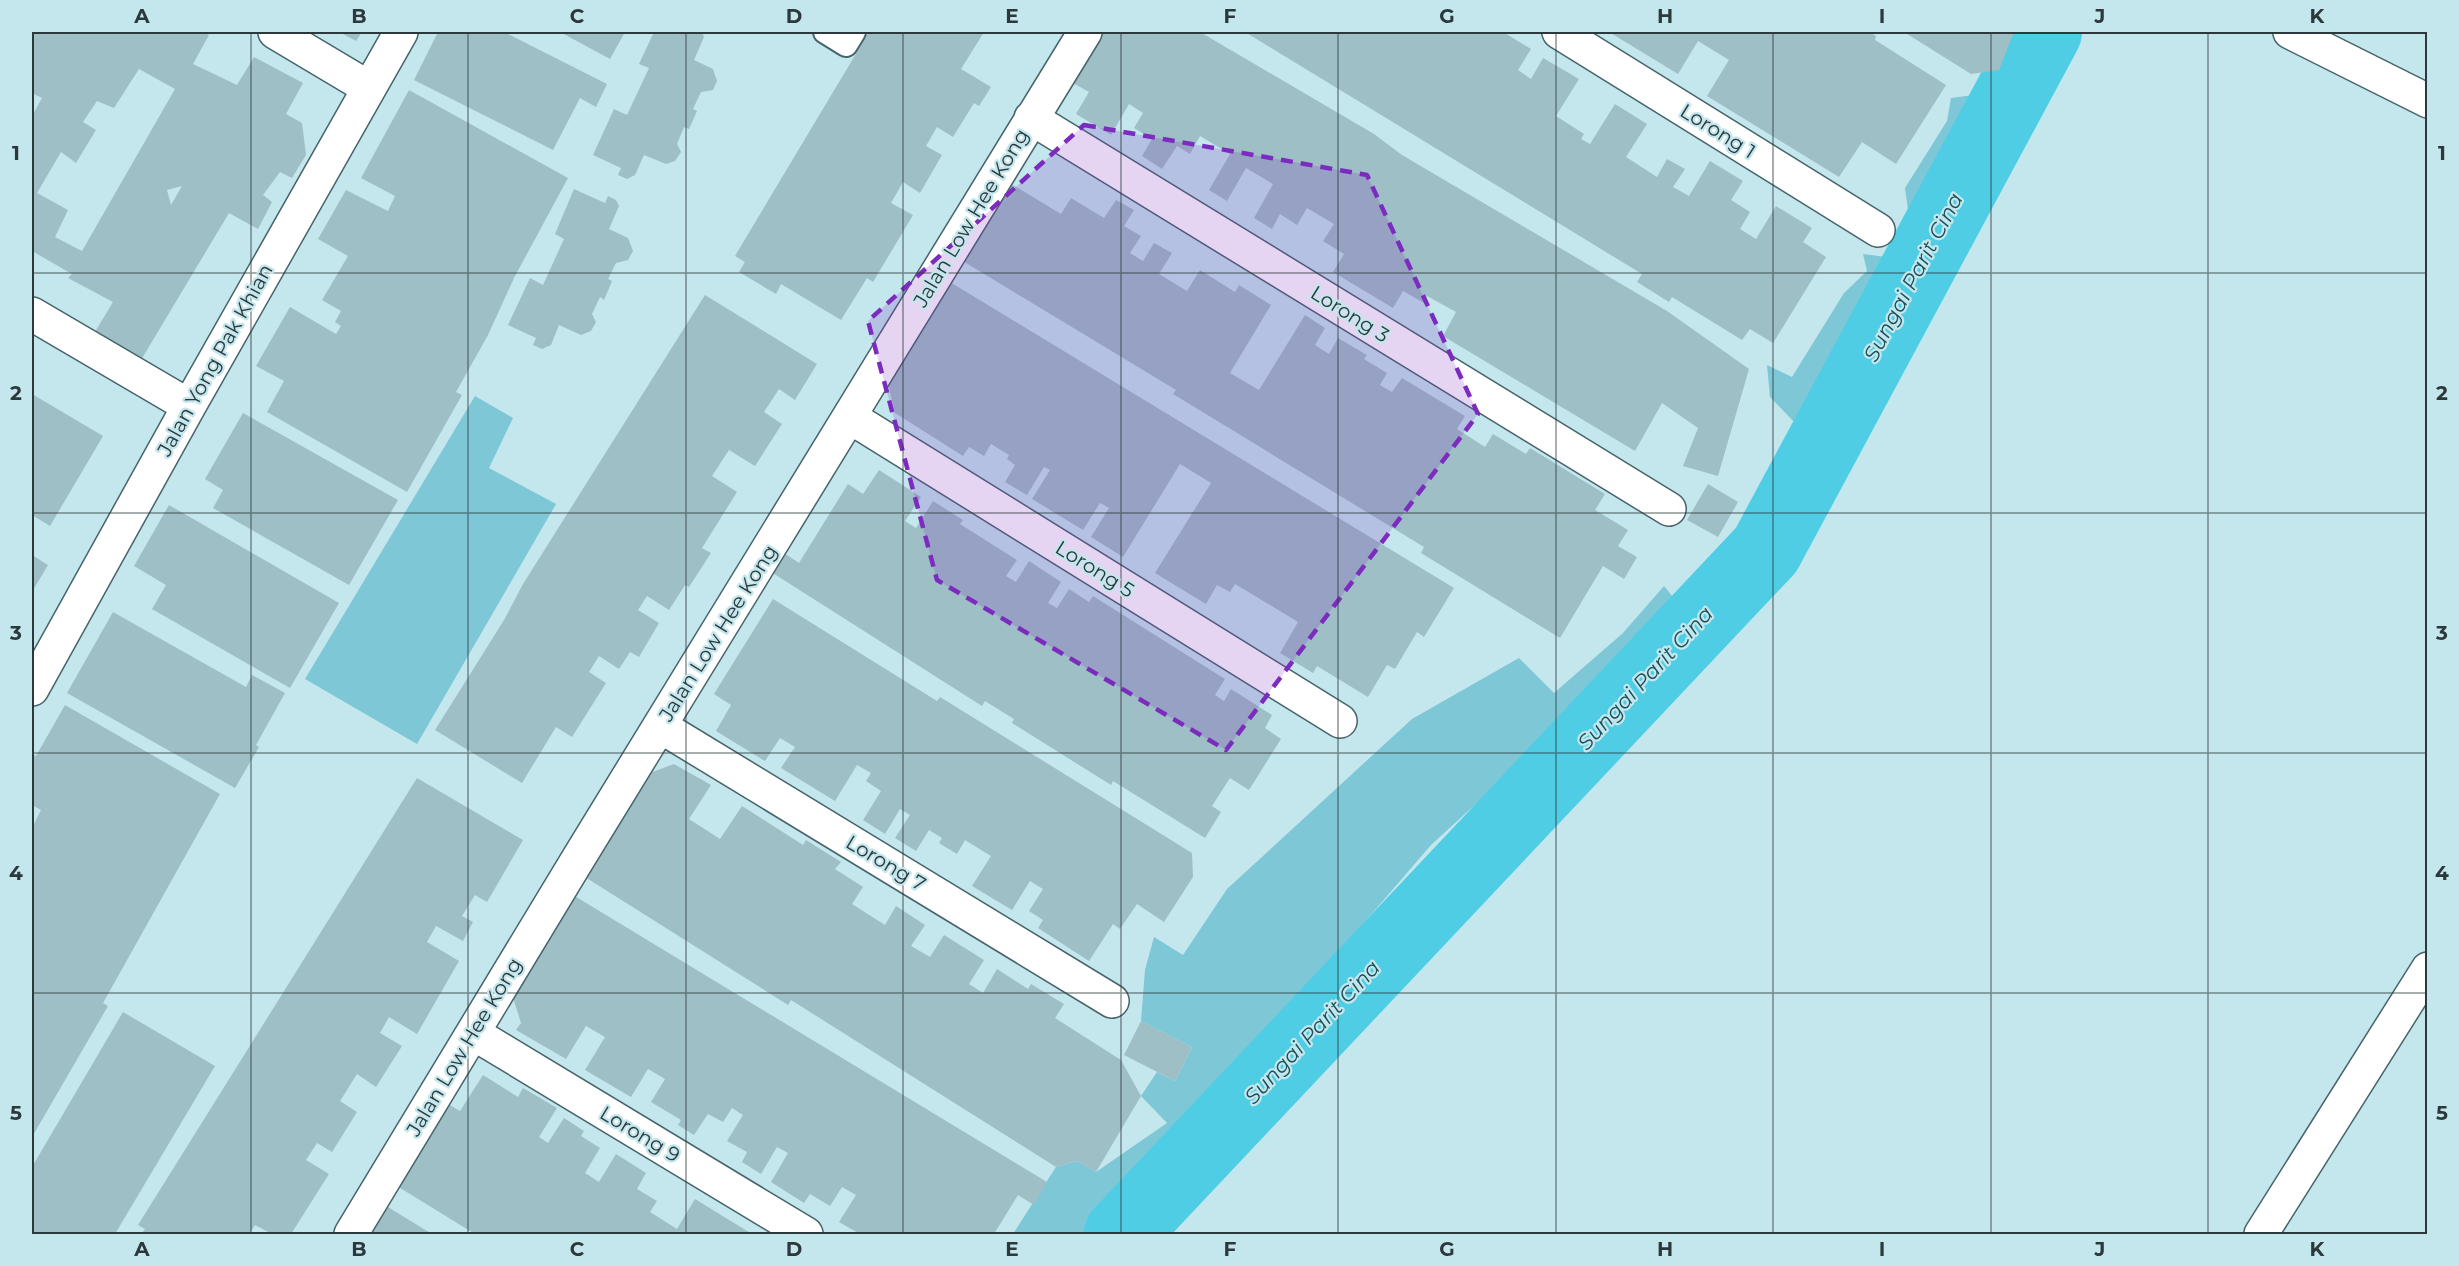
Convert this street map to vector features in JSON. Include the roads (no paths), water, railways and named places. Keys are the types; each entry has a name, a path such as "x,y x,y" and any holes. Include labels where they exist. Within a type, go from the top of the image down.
{"street":[{"path":"275,32 369,88"},
{"name":"Jalan Yong Pak Khian","path":"32,689 401,32"},
{"name":"Jalan Low Hee Kong","path":"351,1234 1085,32"},
{"name":"Lorong 1","path":"1559,32 1878,230"},
{"path":"2290,32 2427,101"},
{"name":"Lorong 3","path":"1031,118 1669,509"},
{"path":"32,314 189,406"},
{"name":"Lorong 5","path":"850,417 1340,721"},
{"name":"Lorong 7","path":"660,726 1112,1001"},
{"path":"2261,1234 2427,969"},
{"name":"Lorong 9","path":"473,1033 806,1234"}],"lane":[{"path":"825,32 846,45 854,32"}],"waterway":[{"name":"Sungai Parit Cina","path":"1121,1234 1766,550 2045,32"}]}
